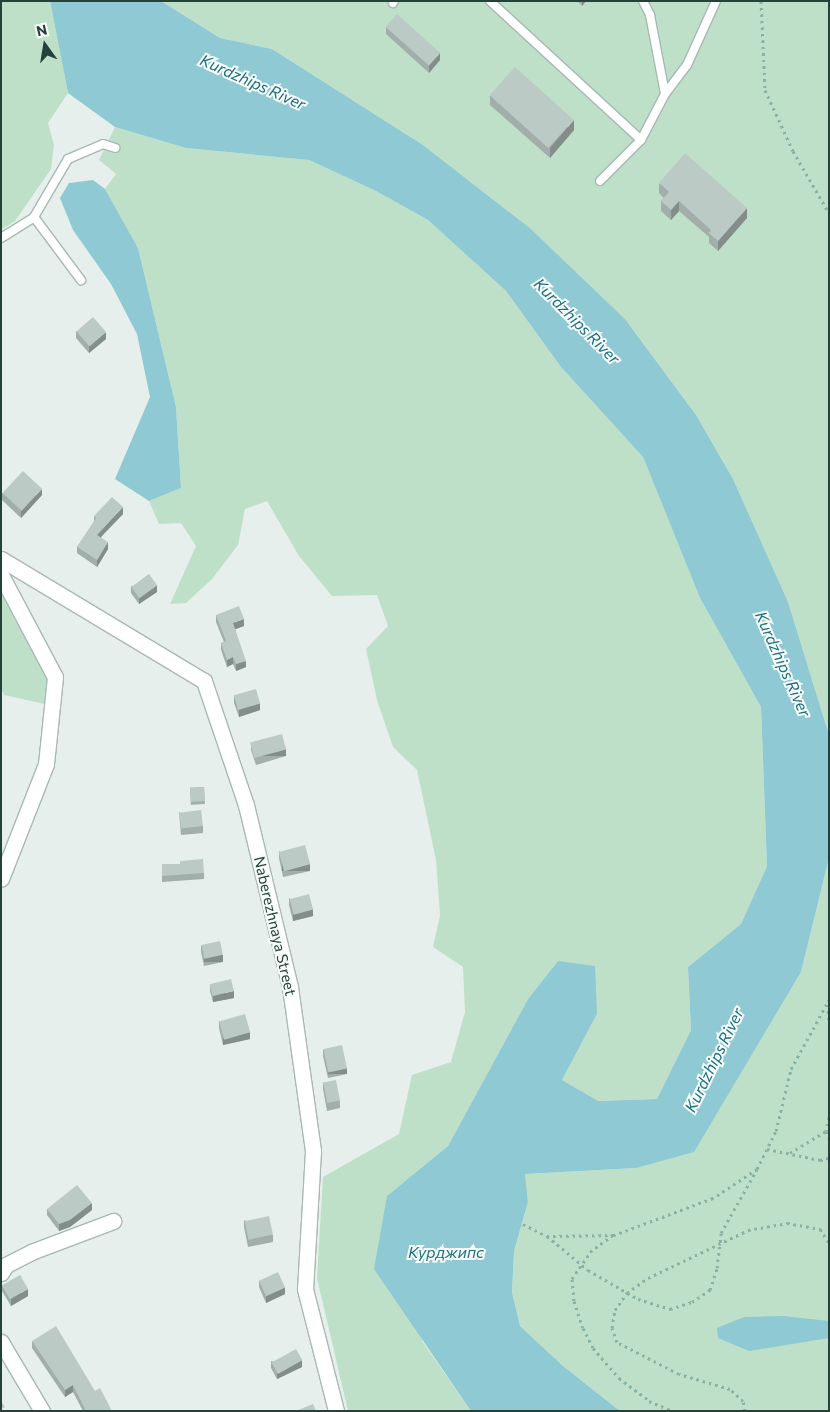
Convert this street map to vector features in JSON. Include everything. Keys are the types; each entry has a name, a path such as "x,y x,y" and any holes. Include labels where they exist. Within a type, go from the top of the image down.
{"street":[{"name":"Naberezhnaya Street","path":"1,559 204,681 246,805 290,987 312,1151 305,1289 336,1411"},
{"path":"1,574 55,677 46,764 1,879"},
{"path":"1,1272 6,1265 31,1252 113,1221"},
{"path":"1,1342 42,1411"}],"lane":[{"path":"643,1 650,16 665,94"},
{"path":"600,181 641,140 665,94 687,65 716,1"},
{"path":"495,3 641,140"},
{"path":"1,238 34,217 68,158 103,144 115,148"},
{"path":"34,217 81,280"}],"path":[{"path":"761,1 765,90 793,152 829,212"},
{"path":"828,1001 829,1021"},
{"path":"523,1224 547,1236 580,1264 627,1292 670,1309 692,1302 710,1290 717,1268 721,1233 776,1131 791,1069 828,1001"},
{"path":"829,1117 826,1131 829,1138"},
{"path":"789,1154 826,1131"},
{"path":"767,1149 820,1160 829,1158"},
{"path":"672,1411 649,1401 619,1378 593,1348 574,1302 572,1279 580,1264 592,1250 614,1235 713,1198 757,1169"},
{"path":"745,1411 743,1401 730,1389 679,1374 617,1342 612,1328 615,1310 627,1292 648,1278 748,1230 787,1223 820,1229 829,1243"},
{"path":"547,1236 614,1235"}],"green space":[{"path":"1,1 50,1 68,93 48,123 54,145 51,169 15,221 1,230"},
{"path":"161,1 829,1 829,735 788,602 733,479 696,415 625,319 531,229 423,145 272,49 220,38"},
{"path":"115,127 186,148 309,160 376,191 428,220 506,291 561,367 643,457 700,598 761,707 767,866 741,924 688,967 691,1030 657,1099 597,1101 562,1080 597,1014 558,961 528,999 448,1146 387,1196 422,1341 471,1411 348,1411 317,1278 323,1177 399,1134 412,1075 451,1062 465,1012 463,967 433,947 440,915 436,860 417,770 393,747 377,700 366,649 388,626 377,595 332,596 299,556 267,501 245,509 238,545 212,579 186,603 170,604 196,546 181,523 159,524 149,501 181,488 176,407 138,248 105,189 116,174 99,160"},
{"path":"1,594 47,679 45,704 4,695 1,688"},
{"path":"829,858 829,1411 620,1411 563,1366 520,1326 512,1292 514,1251 528,1202 525,1174 636,1168 715,1116 801,972"}],"water":[{"name":"Курджипс","path":"50,1 161,1 220,38 272,49 423,145 531,229 625,319 696,415 733,479 788,602 829,735 829,858 801,972 694,1152 636,1168 525,1174 528,1202 514,1251 512,1292 520,1326 563,1366 620,1411 471,1411 374,1269 387,1196 448,1146 528,999 558,961 595,966 597,1014 562,1080 598,1101 657,1099 691,1030 688,967 741,924 767,866 761,707 700,598 643,457 561,367 506,291 428,220 376,191 309,160 186,148 115,127 68,93"},
{"path":"93,180 105,189 138,248 176,407 181,488 149,501 115,479 150,397 137,334 111,284 73,230 60,198 69,183"},
{"path":"783,1316 829,1321 829,1338 749,1351 718,1338 717,1328 744,1317"}],"building":[{"path":"397,14 440,53 429,65 386,27"},
{"path":"515,67 574,120 548,148 490,95"},
{"path":"685,153 747,208 718,241 709,233 711,230 679,201 671,210 661,201 669,192 659,183"},
{"path":"93,317 106,332 90,347 76,331"},
{"path":"23,471 42,489 22,511 3,493"},
{"path":"112,497 123,507 97,535 108,542 97,560 77,547 96,518 94,516"},
{"path":"149,574 157,585 139,598 131,587"},
{"path":"239,606 244,619 233,623 246,661 236,664 233,657 227,660 221,643 226,641 216,615"},
{"path":"256,689 260,703 238,710 234,695"},
{"path":"282,734 286,749 254,758 250,743"},
{"path":"204,787 205,801 191,802 190,788"},
{"path":"201,810 203,826 181,829 179,813"},
{"path":"305,845 310,864 284,871 279,852"},
{"path":"203,859 204,873 162,876 162,864 180,864 180,861"},
{"path":"309,894 313,909 294,915 290,899"},
{"path":"220,941 223,955 204,959 201,945"},
{"path":"231,979 234,991 213,996 210,984"},
{"path":"245,1014 250,1032 224,1040 219,1021"},
{"path":"342,1045 347,1068 328,1072 323,1049"},
{"path":"336,1080 340,1101 327,1103 323,1082"},
{"path":"77,1185 92,1203 70,1220 59,1224 47,1209"},
{"path":"269,1216 273,1235 248,1240 245,1221"},
{"path":"278,1272 285,1287 266,1296 259,1281"},
{"path":"20,1275 28,1289 10,1299 2,1286"},
{"path":"56,1326 95,1391 100,1388 112,1411 86,1411 73,1385 65,1390 32,1341"},
{"path":"296,1349 302,1360 278,1374 272,1363"},
{"path":"1,1401 5,1407 1,1409"},
{"path":"313,1404 316,1411 296,1411"}],"water label":[{"name":"Kurdzhips River","path":"253,82"},
{"name":"Kurdzhips River","path":"577,321"},
{"name":"Kurdzhips River","path":"783,664"},
{"name":"Kurdzhips River","path":"714,1060"}]}
